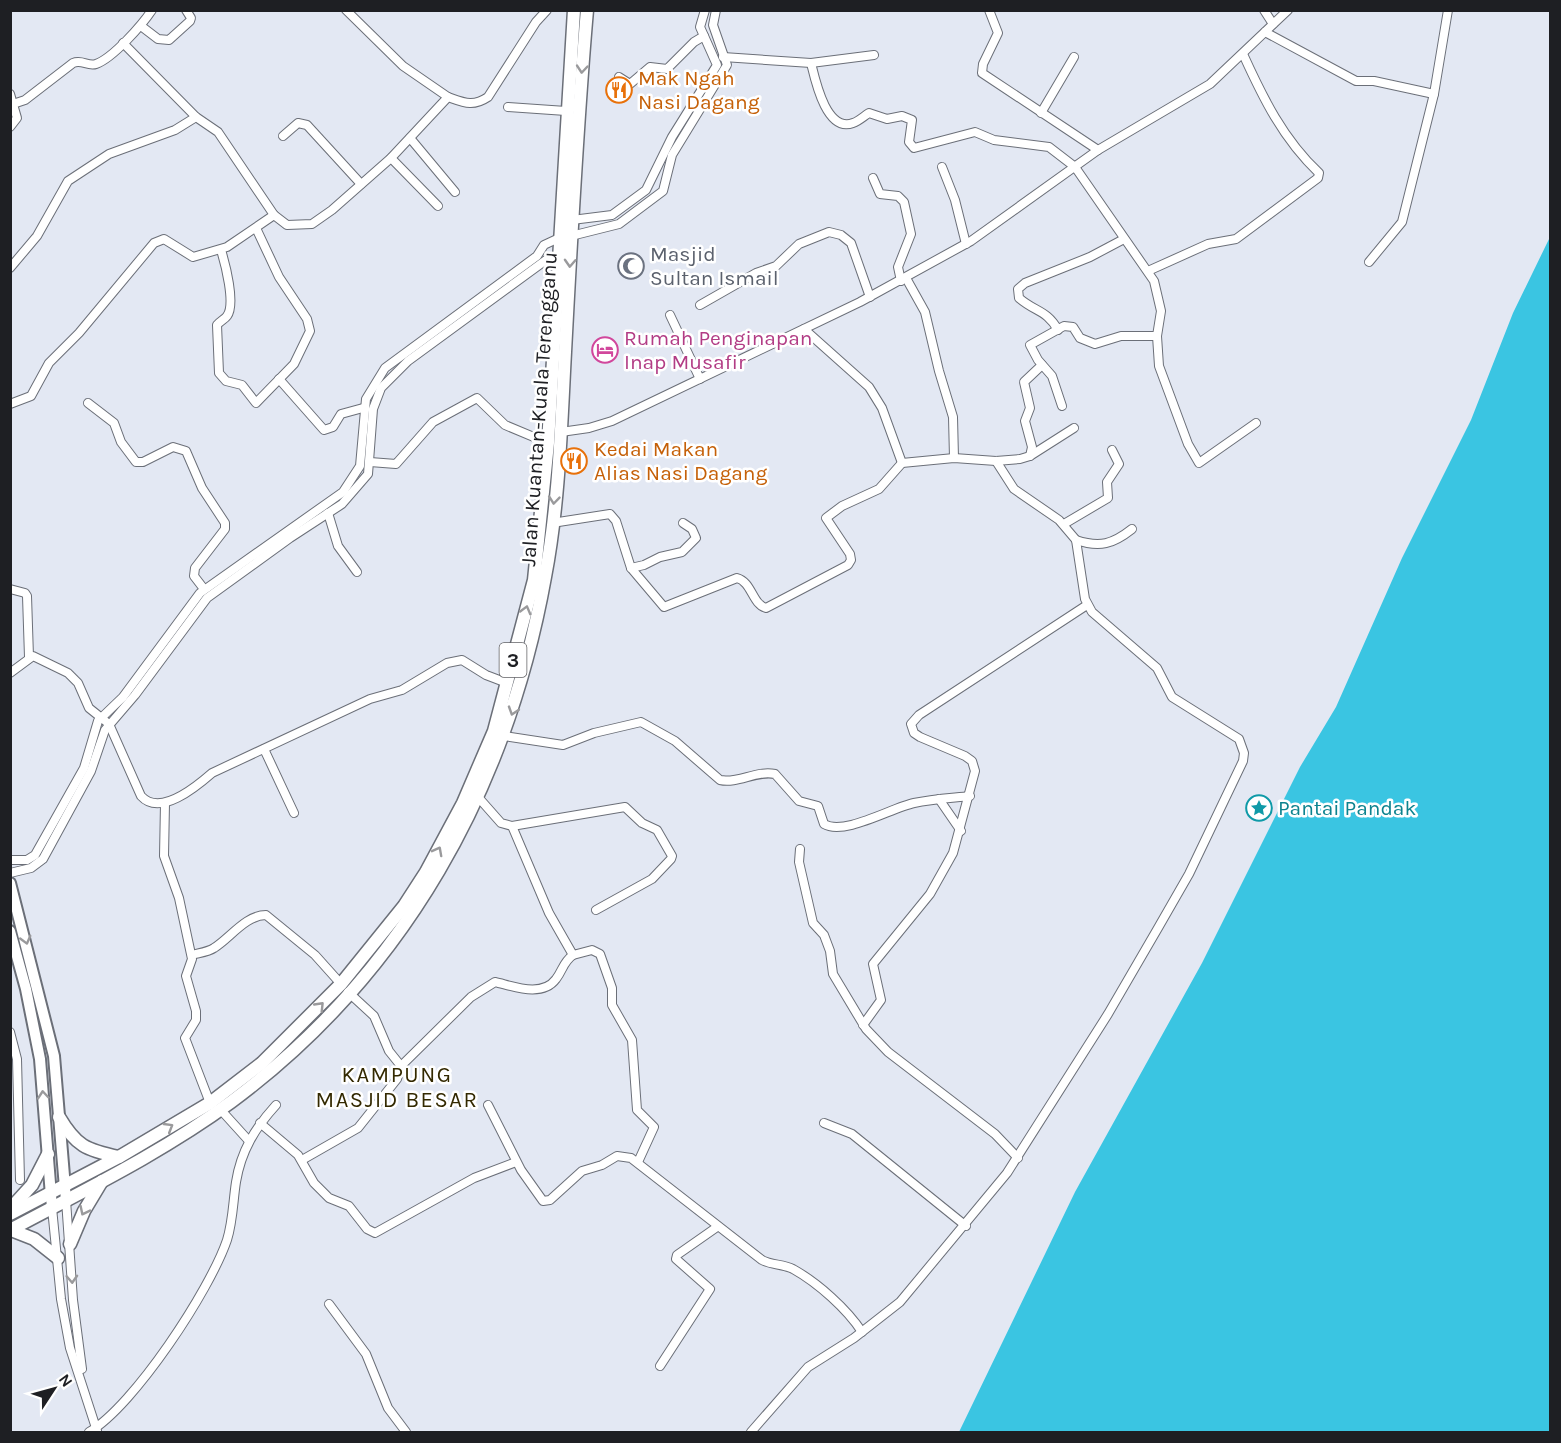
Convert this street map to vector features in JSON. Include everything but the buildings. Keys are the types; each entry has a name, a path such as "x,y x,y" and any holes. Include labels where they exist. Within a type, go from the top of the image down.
{"highway":[{"name":"Jalan Kuantan-Kuala Terengganu","path":"11,1230 162,1147 215,1106 345,988 413,913 438,874 478,797 504,736 520,690 546,576 561,432 566,111 574,10"},
{"name":"Jalan Kuantan-Kuala Terengganu","path":"345,988 426,872 479,768 494,732 534,580 548,443 558,255 572,220 587,10"},
{"name":"Jalan Kuantan-Kuala Terengganu","path":"10,1211 50,1193 215,1106"},
{"path":"59,1117 68,1132 81,1146 93,1152 119,1157"},
{"path":"10,1211 32,1185 48,1154"},
{"path":"70,1244 84,1211 102,1180"},
{"path":"11,1230 34,1239 58,1258"}],"main road":[{"path":"10,883 54,1056 66,1200"},
{"path":"10,931 38,1048 52,1208"}],"street":[{"path":"14,104 25,100 73,63 81,61 96,64 141,26 153,10"},
{"path":"141,26 158,39 169,40 190,21 191,18 186,10"},
{"path":"346,10 403,66 448,97 470,104 489,97 536,22 547,10"},
{"path":"572,220 612,215 646,190 672,137 716,67 715,59 700,27 705,10"},
{"path":"10,860 27,860 35,855 84,768 101,717 128,690 204,589 343,492 360,465 363,408 371,386 385,368 537,256 544,245 565,237 619,224 663,191 672,155 727,65 727,57 714,25 716,10"},
{"path":"989,10 998,33 983,64 982,73 1098,150"},
{"path":"1264,10 1273,24"},
{"path":"561,432 599,426 870,297 966,244 1098,150 1205,87 1288,10"},
{"path":"1369,262 1402,222 1434,94 1448,10"},
{"path":"1265,32 1356,81 1374,81 1434,94"},
{"path":"619,77 630,84 650,67 667,69 694,42 704,36"},
{"path":"123,42 196,117 218,132 274,215 287,225 312,224 391,158 448,97"},
{"path":"1148,271 1208,244 1236,239 1318,178 1319,173 1296,150 1268,108 1243,54"},
{"path":"715,59 727,57 754,61 811,63 874,55"},
{"path":"1041,113 1074,57"},
{"path":"811,63 823,104 830,115 839,122 853,123 869,113 889,120 909,118 909,142 915,148 975,132 994,140 1049,147 1075,167 1148,271 1159,294 1161,310 1157,336 1159,366 1188,444 1199,463 1256,423"},
{"path":"10,94 16,118 10,127"},
{"path":"508,107 566,111"},
{"path":"10,268 36,236 63,187 76,174 109,154 175,130 196,117"},
{"path":"283,136 298,123 303,123 361,184"},
{"path":"410,138 455,192"},
{"path":"391,158 438,206"},
{"path":"942,167 955,200 966,244"},
{"path":"873,178 880,195 897,196 904,202 911,234 898,267 907,278 925,312 953,417 954,458"},
{"path":"10,404 31,396 49,363 84,327 154,243 164,239 193,257 221,250 274,215"},
{"path":"221,250 228,277 230,307 227,316 217,325 219,373 226,381 242,385 256,403 300,356 310,331 309,325 279,277 256,228"},
{"path":"700,305 756,273 776,266 799,244 829,232 842,235 851,243 870,297"},
{"path":"1058,330 1048,314 1019,298 1018,289 1025,283 1090,257 1124,239"},
{"path":"10,873 31,868 44,859 92,771 109,724 135,695 207,598 349,498 368,474 373,410 381,388 408,361 546,260 558,255"},
{"path":"670,315 700,379"},
{"path":"1062,406 1052,376 1030,345 1070,326 1080,338 1095,344 1121,336 1157,336"},
{"path":"804,329 869,387 882,408 902,463"},
{"path":"1030,456 1032,447 1025,421 1030,408 1024,382 1042,365"},
{"path":"279,379 324,430 333,427 341,414 363,408"},
{"path":"370,462 396,464 433,422 477,398 506,425 548,443"},
{"path":"88,403 114,423 121,442 136,462 143,462 173,447 186,451 202,488 225,523 225,529 195,568 194,576 204,589"},
{"path":"552,523 610,514 616,521 631,568 664,607 737,578 745,582 760,606 766,608 848,565 850,554 826,518 842,506 879,489 902,463 954,458 996,461 1030,456 1074,428"},
{"path":"1064,524 1108,498 1107,482 1119,464 1112,450"},
{"path":"751,1432 808,1367 862,1332 900,1302 966,1226 1018,1158 1108,1014 1189,874 1243,762 1244,753 1239,739 1172,697 1157,668 1087,605 1076,540 1064,524 1022,496 996,461"},
{"path":"328,513 338,546 357,572"},
{"path":"631,568 686,550 696,538 692,529 683,523"},
{"path":"1076,540 1093,545 1108,544 1132,529"},
{"path":"10,589 26,593 27,596 29,657"},
{"path":"863,1025 881,1000 873,964 930,894 953,853 961,831 975,771 972,760 920,737 914,733 911,724 919,715 1087,605"},
{"path":"10,673 29,657 39,657 68,673 78,683 89,708 109,724 141,796 151,803 165,803 199,785 212,773 370,699 410,686 455,660 462,660 486,675 507,683"},
{"path":"504,736 563,745 594,733 641,722 675,741 720,780 735,780 751,774 775,774 800,801 818,806 824,824 831,828 849,826 908,804 970,796"},
{"path":"273,764 278,743"},
{"path":"264,749 294,813"},
{"path":"478,797 501,823 512,826 625,807 642,823 657,830 672,856 671,859 652,879 596,910"},
{"path":"939,800 961,831"},
{"path":"165,803 164,856 179,898 192,955 192,963 186,976 196,1011 196,1020 185,1038 215,1106 249,1141"},
{"path":"512,826 549,913 573,955"},
{"path":"800,849 799,862 813,923 824,935 830,951 831,970 863,1025 882,1047 995,1134 1018,1158"},
{"path":"192,955 211,950 234,931 260,915 266,915 315,956 374,1016 389,1051 401,1066"},
{"path":"302,1160 358,1128 397,1078 401,1066 471,997 490,983 527,989 538,988 553,982 563,963 573,955 592,950 600,954 612,988 612,1005 632,1040 637,1110 653,1124 655,1131 638,1162"},
{"path":"10,1032 17,1059 20,1180"},
{"path":"488,1105 516,1162 539,1197 546,1202 582,1171 603,1165 617,1156 631,1158 717,1227 766,1262 783,1265 802,1275 847,1311 862,1332"},
{"path":"94,1431 116,1410 168,1345 213,1276 227,1239 238,1173 249,1141 260,1123 276,1106"},
{"path":"260,1123 302,1160 314,1183 329,1198 350,1206 367,1229 375,1233 474,1178 516,1162"},
{"path":"824,1123 852,1134 966,1226"},
{"path":"66,1200 73,1300 84,1386 94,1431"},
{"path":"52,1208 61,1299 68,1338 84,1386"},
{"path":"660,1366 710,1289 676,1259 677,1256 717,1227"},
{"path":"329,1304 366,1354 388,1408 406,1432"}],"water":[{"path":"1550,237 1550,1432 959,1432 1075,1192 1202,963 1300,767 1336,707 1402,558 1471,420 1513,313"}],"place":[{"name":"Mak Ngah Nasi Dagang","path":"619,90"},
{"name":"Masjid Sultan Ismail","path":"631,266"},
{"name":"Rumah Penginapan Inap Musafir","path":"605,350"},
{"name":"Kedai Makan Alias Nasi Dagang","path":"574,461"},
{"name":"Pantai Pandak","path":"1259,808"}],"district":[{"name":"KAMPUNG MASJID BESAR","path":"397,1086"}]}
